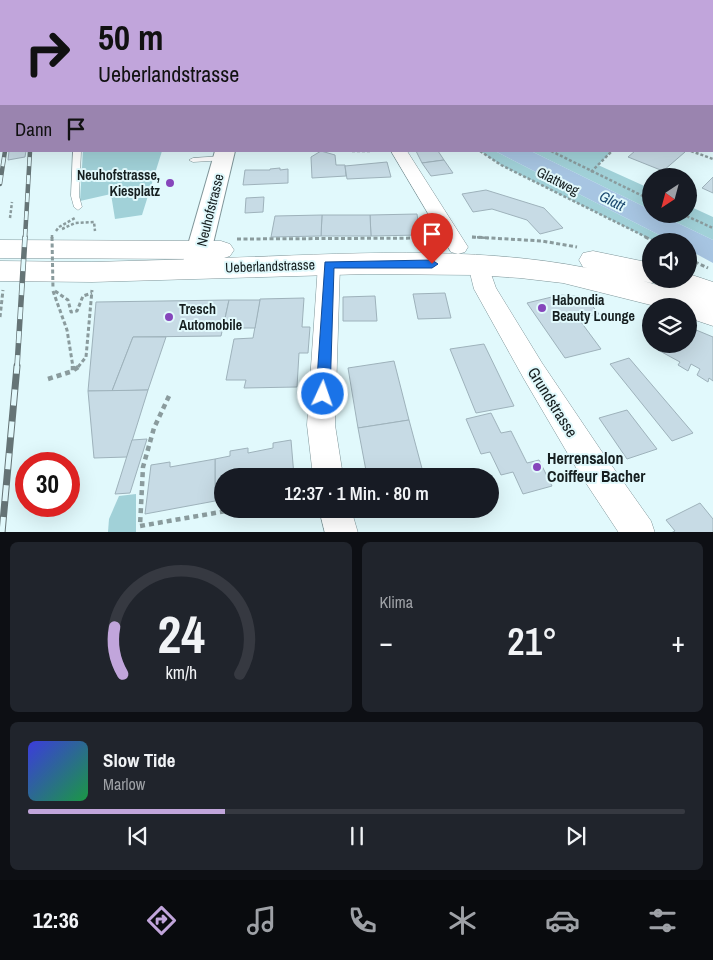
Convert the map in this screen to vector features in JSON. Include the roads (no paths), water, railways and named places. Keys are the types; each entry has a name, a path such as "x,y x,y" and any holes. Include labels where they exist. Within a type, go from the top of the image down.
{"main road":[{"name":"Ueberlandstrasse","path":"2,276 64,273 197,259 456,242 544,251 642,271"},
{"name":"Ueberlandstrasse","path":"0,249 329,264 479,265 541,270 609,281 713,314"},
{"path":"697,288 713,293"}],"street":[{"path":"400,152 456,242"},
{"name":"Neuhofstrasse","path":"197,259 224,155"},
{"path":"327,468 321,425 329,264"},
{"name":"Grundstrasse","path":"479,265 485,290 533,371 589,460 640,532"},
{"path":"338,518 342,532"}],"lane":[{"path":"77,152 75,196 78,207"},
{"path":"193,160 224,155"}],"water":[{"name":"Glatt","path":"497,152 533,152 642,206 642,223 678,223 713,240 713,263 697,254 697,233 655,233"}],"railway":[{"path":"0,184 5,152"},
{"path":"25,238 30,152"},
{"path":"17,367 25,237"},
{"path":"2,532 17,366"}],"place":[{"name":"Neuhofstrasse, Kiesplatz","path":"170,183"},
{"name":"Habondia Beauty Lounge","path":"542,308"},
{"name":"Tresch Automobile","path":"169,317"},
{"name":"Herrensalon Coiffeur Bacher","path":"537,467"}]}
